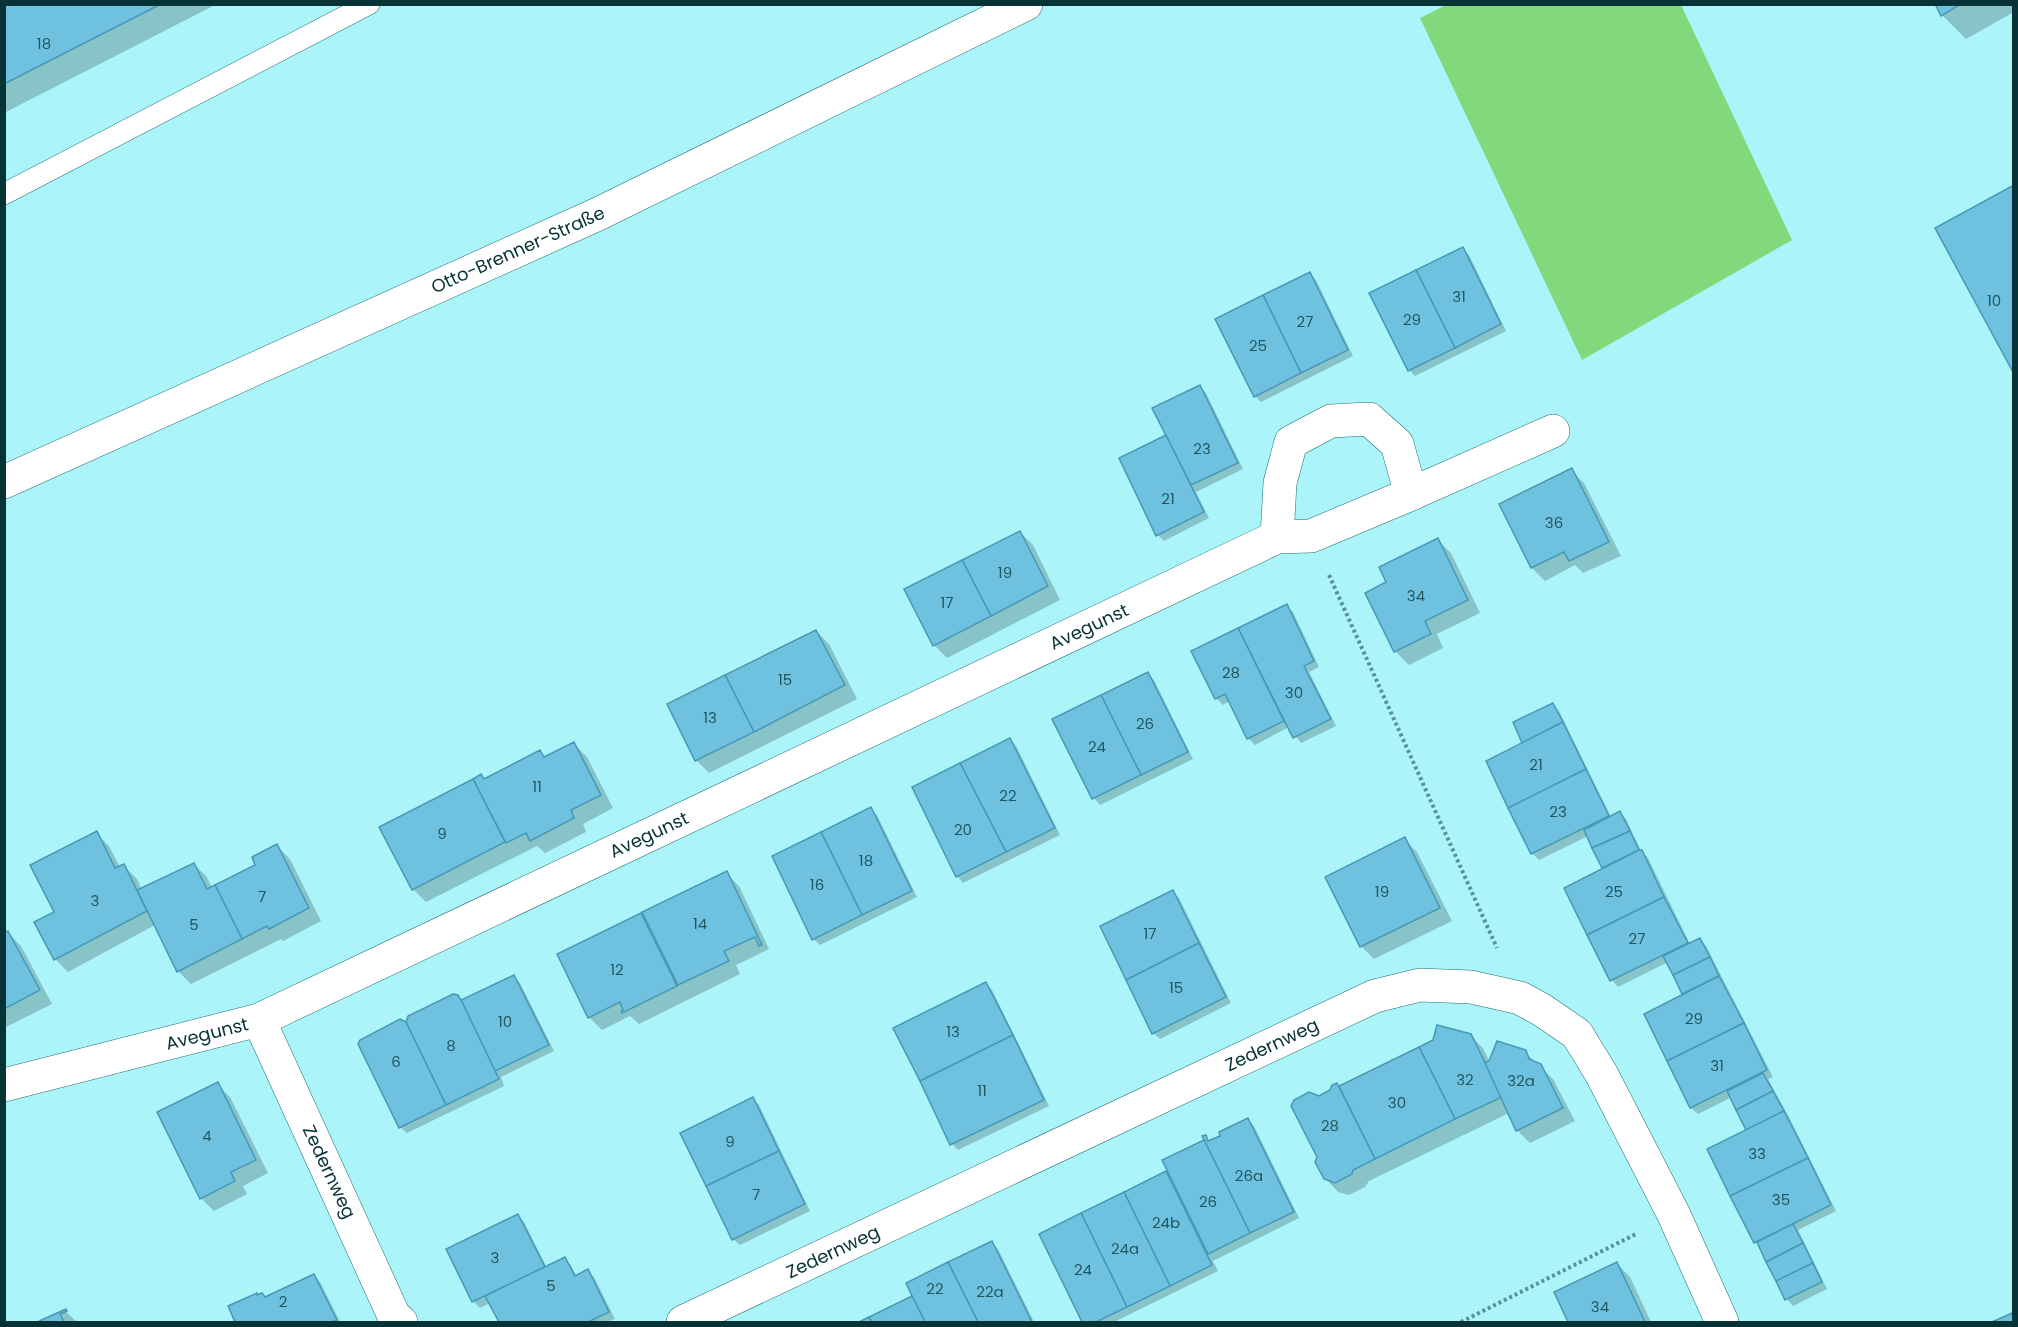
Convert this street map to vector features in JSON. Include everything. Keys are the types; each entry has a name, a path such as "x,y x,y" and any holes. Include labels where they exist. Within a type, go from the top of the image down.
{"street":[{"name":"Otto-Brenner-Straße","path":"4,482 598,214 1026,4"},
{"path":"1277,537 1280,483 1291,442 1331,421 1369,419 1396,444 1411,494"},
{"name":"Avegunst","path":"4,1085 259,1020 1277,537 1311,536 1553,431"},
{"name":"Zedernweg","path":"683,1323 1375,996 1420,985 1471,987 1520,998 1577,1034 1602,1075 1674,1215 1722,1323"},
{"name":"Zedernweg","path":"259,1020 394,1316 401,1323"}],"lane":[{"path":"4,194 369,4"}],"path":[{"path":"1311,536 1520,998"},
{"path":"1461,1323 1674,1215"}],"green space":[{"path":"1446,5 1681,5 1792,240 1582,360 1420,18"}],"building":[{"path":"4,4 161,4 4,84"},
{"path":"1935,4 1961,4 1941,16"},
{"path":"2014,185 2014,374 1935,228"},
{"path":"1463,247 1501,324 1455,348 1416,270"},
{"path":"1416,270 1455,348 1408,371 1369,293"},
{"path":"1310,272 1348,350 1301,373 1263,295"},
{"path":"1263,295 1301,373 1254,397 1215,319"},
{"path":"1200,385 1238,463 1191,485 1152,408"},
{"path":"1166,435 1204,512 1156,536 1119,458"},
{"path":"1572,468 1609,542 1569,561 1564,552 1531,568 1499,504"},
{"path":"1020,531 1048,586 991,616 962,560"},
{"path":"1438,538 1468,600 1425,621 1431,634 1394,652 1365,593 1386,582 1379,567"},
{"path":"962,560 991,616 933,646 904,589"},
{"path":"1287,604 1314,661 1304,666 1331,719 1293,738 1238,628"},
{"path":"1238,628 1284,721 1247,739 1225,694 1215,699 1191,651"},
{"path":"816,630 845,685 754,732 725,675"},
{"path":"1148,672 1188,752 1141,775 1101,695"},
{"path":"725,675 754,732 695,761 667,704"},
{"path":"1101,695 1141,775 1092,799 1052,719"},
{"path":"1553,703 1563,722 1522,743 1513,722"},
{"path":"1563,722 1586,769 1508,808 1486,761"},
{"path":"1010,738 1055,828 1006,852 960,763"},
{"path":"574,742 601,795 571,810 574,818 530,841 526,833 506,843 473,779 481,774 484,779 540,750 544,757"},
{"path":"960,763 1006,852 956,877 912,787"},
{"path":"1586,769 1609,816 1531,854 1508,808"},
{"path":"473,779 505,842 412,890 379,827"},
{"path":"871,807 912,891 862,915 821,832"},
{"path":"1620,811 1630,831 1592,848 1584,830"},
{"path":"97,831 115,868 124,864 147,911 54,960 34,922 54,912 30,865"},
{"path":"1630,831 1639,850 1602,868 1592,848"},
{"path":"821,832 862,915 812,940 772,856"},
{"path":"1405,837 1440,908 1360,947 1325,877"},
{"path":"277,844 309,908 269,929 267,926 242,939 215,885 255,865 252,857"},
{"path":"1642,850 1664,897 1587,935 1564,888"},
{"path":"194,863 207,889 215,885 242,939 177,972 137,890"},
{"path":"727,871 762,945 759,946 755,937 724,951 729,961 678,985 642,912"},
{"path":"1173,890 1199,943 1126,980 1100,926"},
{"path":"1664,897 1688,943 1610,981 1587,935"},
{"path":"641,913 677,986 622,1013 620,1002 588,1018 557,954"},
{"path":"8,931 40,990 4,1009 4,933"},
{"path":"1700,938 1710,957 1673,975 1663,956"},
{"path":"1199,943 1226,997 1152,1034 1126,980"},
{"path":"1710,957 1719,976 1682,994 1673,975"},
{"path":"514,975 549,1045 495,1071 461,1000"},
{"path":"1719,976 1744,1023 1667,1061 1644,1014"},
{"path":"986,982 1013,1035 920,1081 893,1028"},
{"path":"453,994 458,995 461,1000 499,1079 446,1105 406,1022 408,1016"},
{"path":"400,1019 406,1022 446,1105 399,1128 358,1044 360,1040"},
{"path":"1744,1023 1767,1070 1690,1108 1667,1061"},
{"path":"1437,1025 1471,1034 1502,1097 1455,1119 1419,1047 1433,1040"},
{"path":"1013,1035 1044,1100 950,1145 920,1081"},
{"path":"1497,1041 1526,1050 1529,1059 1541,1064 1563,1108 1516,1131 1485,1063 1489,1061"},
{"path":"1419,1047 1455,1119 1375,1159 1339,1086"},
{"path":"1763,1073 1773,1091 1736,1110 1727,1091"},
{"path":"218,1082 256,1160 231,1172 235,1181 200,1199 157,1112"},
{"path":"1337,1083 1375,1159 1353,1170 1352,1174 1335,1183 1324,1179 1315,1162 1317,1157 1291,1106 1294,1100 1309,1092 1319,1096"},
{"path":"1773,1091 1784,1111 1746,1130 1736,1110"},
{"path":"753,1097 779,1151 706,1186 680,1133"},
{"path":"1784,1111 1808,1158 1730,1196 1707,1149"},
{"path":"1248,1118 1294,1212 1250,1233 1202,1136 1206,1135 1208,1141 1220,1136 1219,1132"},
{"path":"1204,1140 1250,1233 1208,1254 1162,1160"},
{"path":"779,1151 805,1204 732,1240 706,1186"},
{"path":"1808,1158 1831,1205 1754,1243 1730,1196"},
{"path":"1166,1171 1212,1265 1170,1286 1124,1192"},
{"path":"1124,1192 1170,1286 1127,1307 1081,1213"},
{"path":"1081,1213 1127,1307 1096,1322 1082,1322 1039,1234"},
{"path":"518,1214 545,1267 472,1302 446,1249"},
{"path":"1793,1224 1803,1243 1766,1262 1757,1242"},
{"path":"992,1241 1032,1322 978,1322 948,1262"},
{"path":"1803,1243 1813,1263 1776,1281 1766,1262"},
{"path":"565,1257 575,1276 588,1269 609,1312 588,1322 499,1322 485,1296"},
{"path":"948,1262 978,1322 925,1322 906,1283"},
{"path":"1617,1262 1645,1322 1568,1322 1554,1292"},
{"path":"1813,1263 1822,1282 1785,1300 1776,1281"},
{"path":"314,1274 337,1320 331,1322 235,1322 228,1306 257,1293 257,1295 262,1293 265,1297"},
{"path":"912,1296 925,1322 872,1322 869,1317"},
{"path":"66,1309 67,1311 60,1314 64,1322 37,1322"},
{"path":"2012,1313 2014,1322 1992,1322"},
{"path":"869,1317 872,1322 859,1322"}]}
